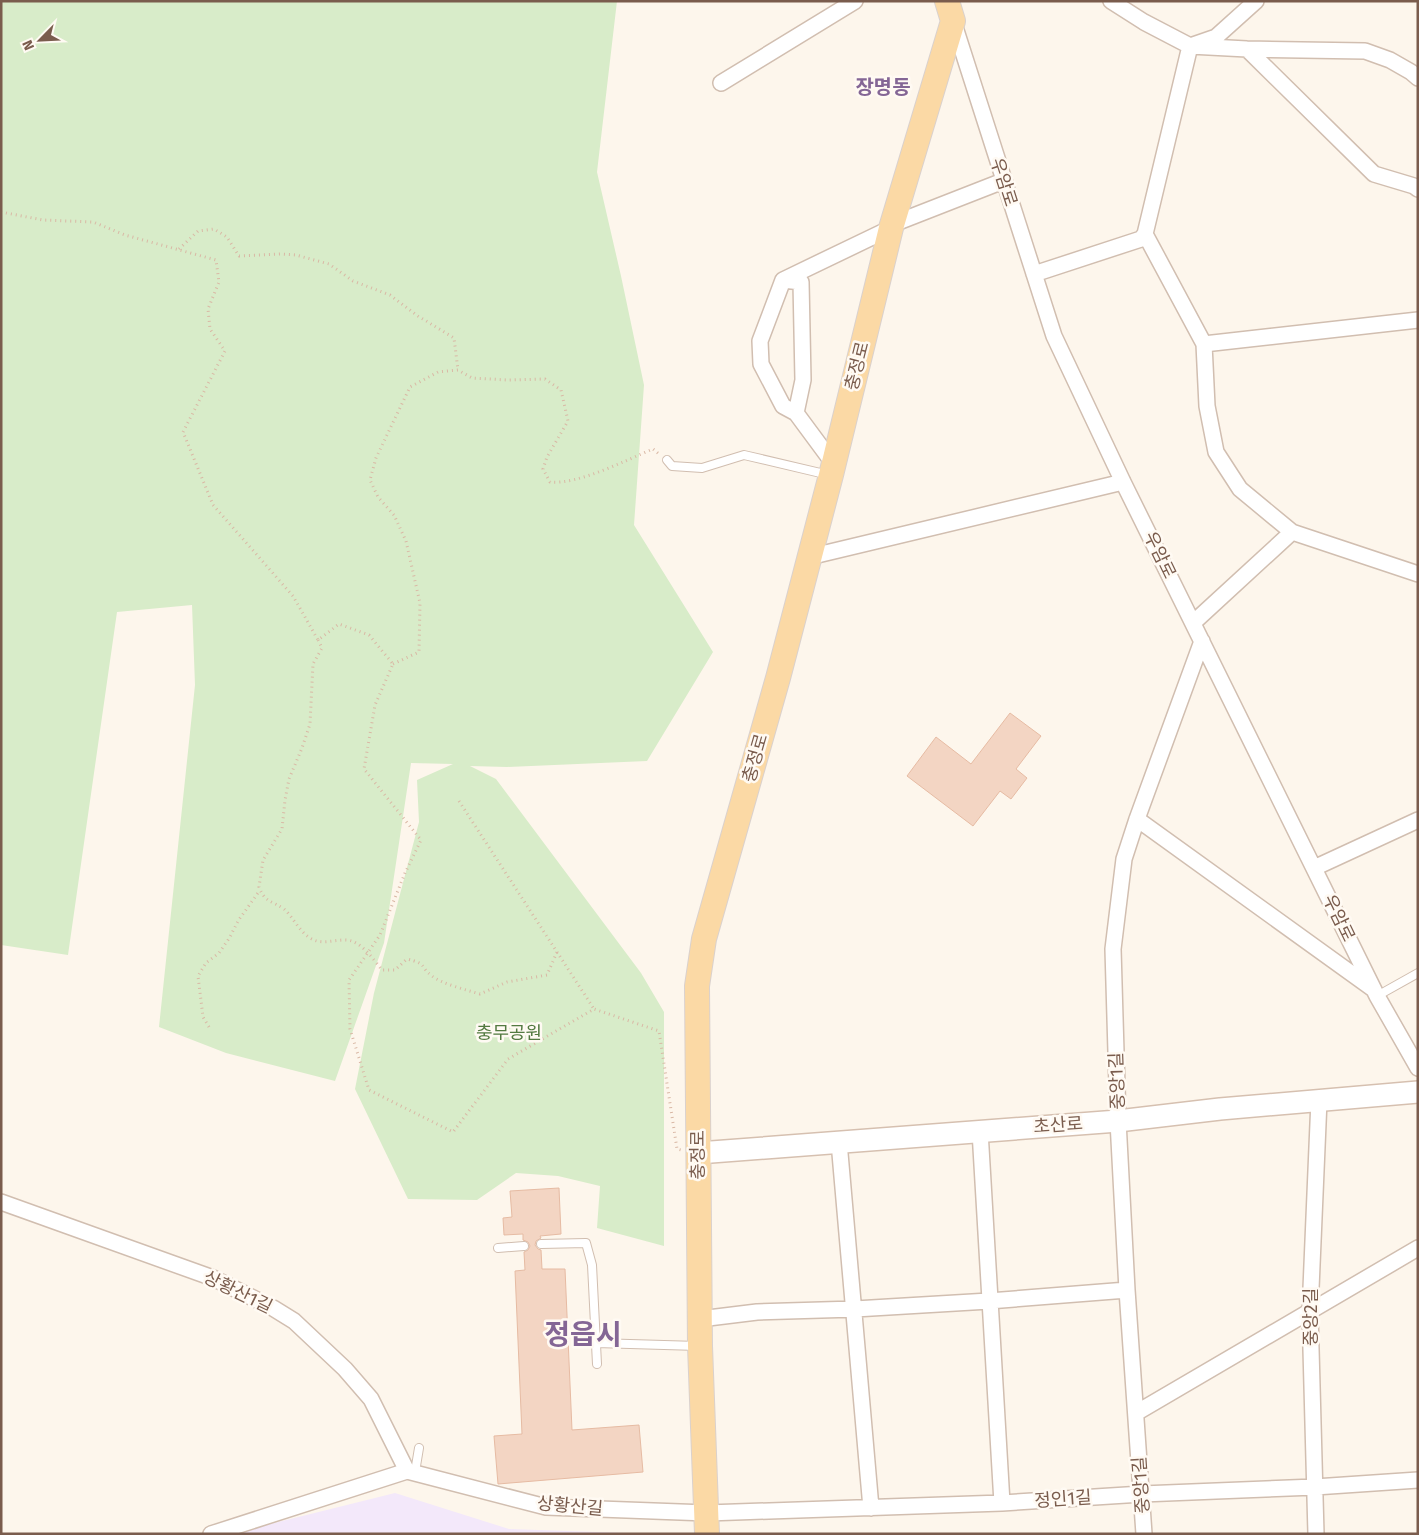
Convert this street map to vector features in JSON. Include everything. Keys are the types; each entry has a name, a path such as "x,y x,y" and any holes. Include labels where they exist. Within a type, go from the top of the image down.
{"main road":[{"name":"충정로","path":"707,1524 700,1346 697,986 704,939 778,678 892,226 950,11"}],"street":[{"path":"721,83 855,1"},
{"path":"1111,1 1144,22 1190,46 1365,51 1390,60 1418,78"},
{"path":"1190,46 1216,37 1256,1"},
{"name":"우암로","path":"950,11 1054,336 1123,482 1376,993 1418,1068"},
{"path":"1034,274 1141,239 1145,234 1190,46"},
{"path":"1247,49 1374,174 1414,186 1418,189"},
{"path":"832,469 796,413 783,406 761,364 760,341 783,280 892,226 1003,181"},
{"path":"1145,234 1204,344 1207,406 1216,452 1240,489 1292,532 1418,574"},
{"path":"783,280 801,282 803,380 796,413"},
{"path":"1204,344 1418,320"},
{"path":"810,557 1123,482"},
{"path":"1193,623 1292,532"},
{"name":"중앙1길","path":"1144,1534 1126,1290 1112,949 1124,858 1202,641"},
{"path":"1137,819 1376,993"},
{"path":"1314,868 1418,820"},
{"name":"초산로","path":"698,1153 1118,1121 1319,1100 1418,1092"},
{"name":"중앙2길","path":"1316,1534 1310,1312 1319,1100"},
{"path":"980,1131 1002,1503"},
{"path":"840,1142 871,1508"},
{"name":"상황산1길","path":"1,1202 213,1278 273,1308 294,1321 345,1369 371,1399 411,1472"},
{"path":"1136,1413 1418,1248"},
{"path":"700,1320 757,1312 855,1309 1126,1290"},
{"path":"211,1534 411,1472"},
{"name":"상황산길","path":"411,1472 546,1508 707,1524"},
{"name":"정인1길","path":"707,1524 871,1508 1315,1487 1418,1480"}],"lane":[{"path":"667,460 672,466 702,468 744,455 832,469"},
{"path":"1376,993 1418,973"},
{"path":"541,1244 586,1242 592,1265 597,1364"},
{"path":"498,1248 524,1246"},
{"path":"596,1343 700,1346"},
{"path":"411,1472 419,1448"}],"path":[{"path":"1,212 43,220 93,222 125,236 216,260 219,282 208,309 210,329 225,351 183,432 212,505 293,596 322,648 313,664 310,724 289,779 282,829 263,860 260,890 270,903 283,908 310,938 327,943 346,939 365,949 382,970 395,970 407,959 421,962 432,976 456,987 480,994 507,982 547,975 557,952"},
{"path":"179,250 198,232 214,229 227,237 240,256 296,255 329,264 353,280 390,294 418,316 454,338 458,370"},
{"path":"594,1009 508,1059 453,1132 368,1090 350,1029 349,980 380,935 405,873 421,840 364,769 375,705 393,664 419,652 420,603 406,541 394,515 378,497 370,480 376,458 410,386 438,372 458,370 472,378 507,380 545,379 561,390 568,421 547,457 543,470 550,482 561,483 582,477 654,450 667,460"},
{"path":"317,638 318,640 339,624 369,635 393,664"},
{"path":"459,801 594,1009 659,1031 676,1149 698,1153"},
{"path":"209,1027 203,1017 198,976 206,963 219,953 238,921 260,890"}],"shaded area":[{"path":"395,1493 509,1529 654,1534 230,1534"}],"green space":[{"name":"충무공원","path":"1,1 617,1 597,172 644,385 634,525 713,652 647,761 507,767 470,766 496,779 641,973 664,1012 664,1246 597,1228 600,1186 558,1176 516,1173 477,1200 408,1199 355,1089 374,993 419,822 417,780 453,764 411,763 384,943 335,1081 226,1053 159,1027 195,685 192,605 117,612 68,955 1,945"}],"building":[{"path":"1010,713 1041,736 1016,769 1027,778 1011,799 1000,791 973,826 907,776 936,737 971,764"},
{"path":"559,1188 561,1234 540,1236 541,1238 536,1241 535,1245 541,1250 542,1269 565,1269 572,1430 639,1425 643,1472 498,1484 494,1436 522,1434 515,1271 525,1270 524,1252 530,1246 528,1242 523,1240 523,1234 504,1235 503,1218 512,1217 510,1191"}],"district":[{"name":"장명동","path":"883,87"},
{"name":"정읍시","path":"583,1334"}]}
